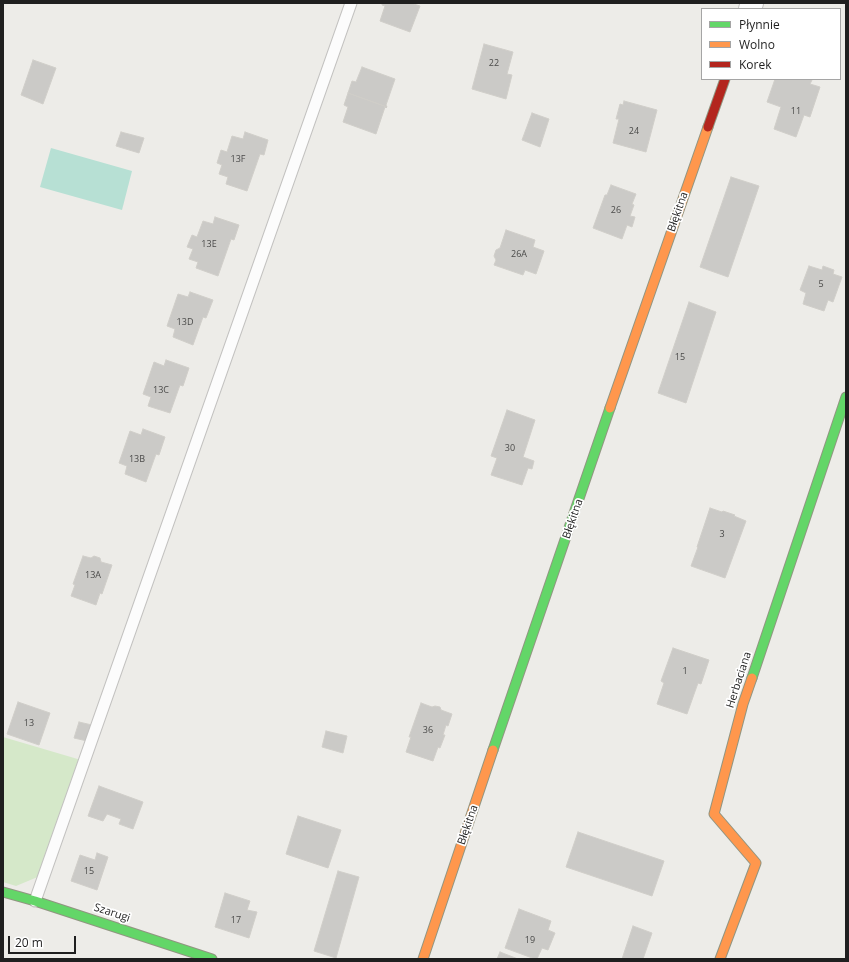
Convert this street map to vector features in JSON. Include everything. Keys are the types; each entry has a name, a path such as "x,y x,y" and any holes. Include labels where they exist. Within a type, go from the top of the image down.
{"street":[{"name":"Błękitna","path":"423,959 725,80"},
{"name":"Herbaciana","path":"720,959 756,863 714,814 743,704 841,428 846,397"},
{"name":"Szarugi","path":"3,892 212,959"}],"lane":[{"path":"35,901 350,3"}],"green space":[{"path":"51,148 132,171 122,210 40,187"},
{"path":"3,737 81,760 40,876 16,886 3,882"}],"building":[{"path":"382,3 411,3 420,6 410,32 380,21 385,6 382,5"},
{"path":"484,44 513,52 507,74 512,75 506,99 472,89"},
{"path":"33,60 56,68 43,104 21,95"},
{"path":"362,67 395,79 386,105 387,107 348,93 352,81 356,82"},
{"path":"775,80 812,80 810,84 820,87 810,117 804,115 796,137 774,129 781,107 767,102"},
{"path":"348,93 387,107 385,107 376,134 343,122 348,107 344,105"},
{"path":"624,101 657,110 646,152 613,143 619,119 616,119 620,104 623,105"},
{"path":"532,113 549,119 540,147 522,140"},
{"path":"121,132 144,138 139,153 116,146"},
{"path":"245,132 268,140 264,155 260,154 247,191 226,184 228,177 219,174 222,165 217,163 221,150 227,152 232,136 243,139"},
{"path":"731,177 759,186 728,277 700,267"},
{"path":"611,185 636,194 632,204 634,205 630,216 635,217 632,227 627,225 622,239 593,228 605,195 607,195"},
{"path":"215,217 239,225 234,240 231,239 218,276 196,268 198,262 189,259 193,249 187,247 192,235 197,237 203,221 213,224"},
{"path":"506,230 535,240 533,247 544,251 536,274 525,270 523,275 494,265 496,260 494,256 496,250 500,248"},
{"path":"809,266 822,270 823,266 834,270 833,274 842,277 833,302 828,300 824,311 803,304 806,293 800,290"},
{"path":"190,292 213,300 206,318 203,317 193,345 173,337 175,329 167,326 178,294 188,297"},
{"path":"689,302 716,312 686,403 658,393"},
{"path":"166,360 189,368 183,386 180,385 170,413 148,406 151,397 143,394 154,362 164,366"},
{"path":"507,410 535,420 523,457 534,461 532,469 528,468 522,485 491,475 497,458 491,456"},
{"path":"143,429 165,437 159,455 156,454 146,482 125,474 127,466 119,463 130,431 141,435"},
{"path":"710,508 735,515 734,516 746,521 725,578 691,566"},
{"path":"83,556 91,558 94,556 100,558 101,562 112,565 102,594 100,593 96,605 71,596 75,585 73,584"},
{"path":"673,648 709,660 701,684 698,683 687,714 657,704 664,683 661,681"},
{"path":"18,702 50,713 39,745 7,734"},
{"path":"421,703 432,707 440,707 441,710 452,714 448,726 446,725 443,735 445,735 440,748 438,747 433,761 406,752 411,737 409,737"},
{"path":"79,722 92,725 87,741 74,738"},
{"path":"326,731 347,736 343,753 322,747"},
{"path":"99,786 143,802 133,829 119,824 121,819 107,814 103,821 88,816"},
{"path":"298,816 341,830 328,868 286,854"},
{"path":"578,832 664,861 652,896 566,867"},
{"path":"97,853 108,857 97,890 71,881 80,855 95,860"},
{"path":"338,871 359,877 336,958 314,951"},
{"path":"225,893 250,901 247,910 257,912 249,938 215,927"},
{"path":"519,909 551,921 548,930 555,933 548,950 542,948 537,959 505,948"},
{"path":"633,926 652,933 643,959 622,959"},
{"path":"500,952 518,959 497,959"}],"traffic: fast":[{"path":"752,678 846,397"},
{"path":"493,750 610,408"},
{"path":"3,892 212,959"}],"traffic: slow":[{"path":"610,408 708,127"},
{"path":"720,959 756,863 714,814 743,704 752,678"},
{"path":"423,959 493,750"}],"traffic: jam":[{"path":"708,127 725,80"}]}
